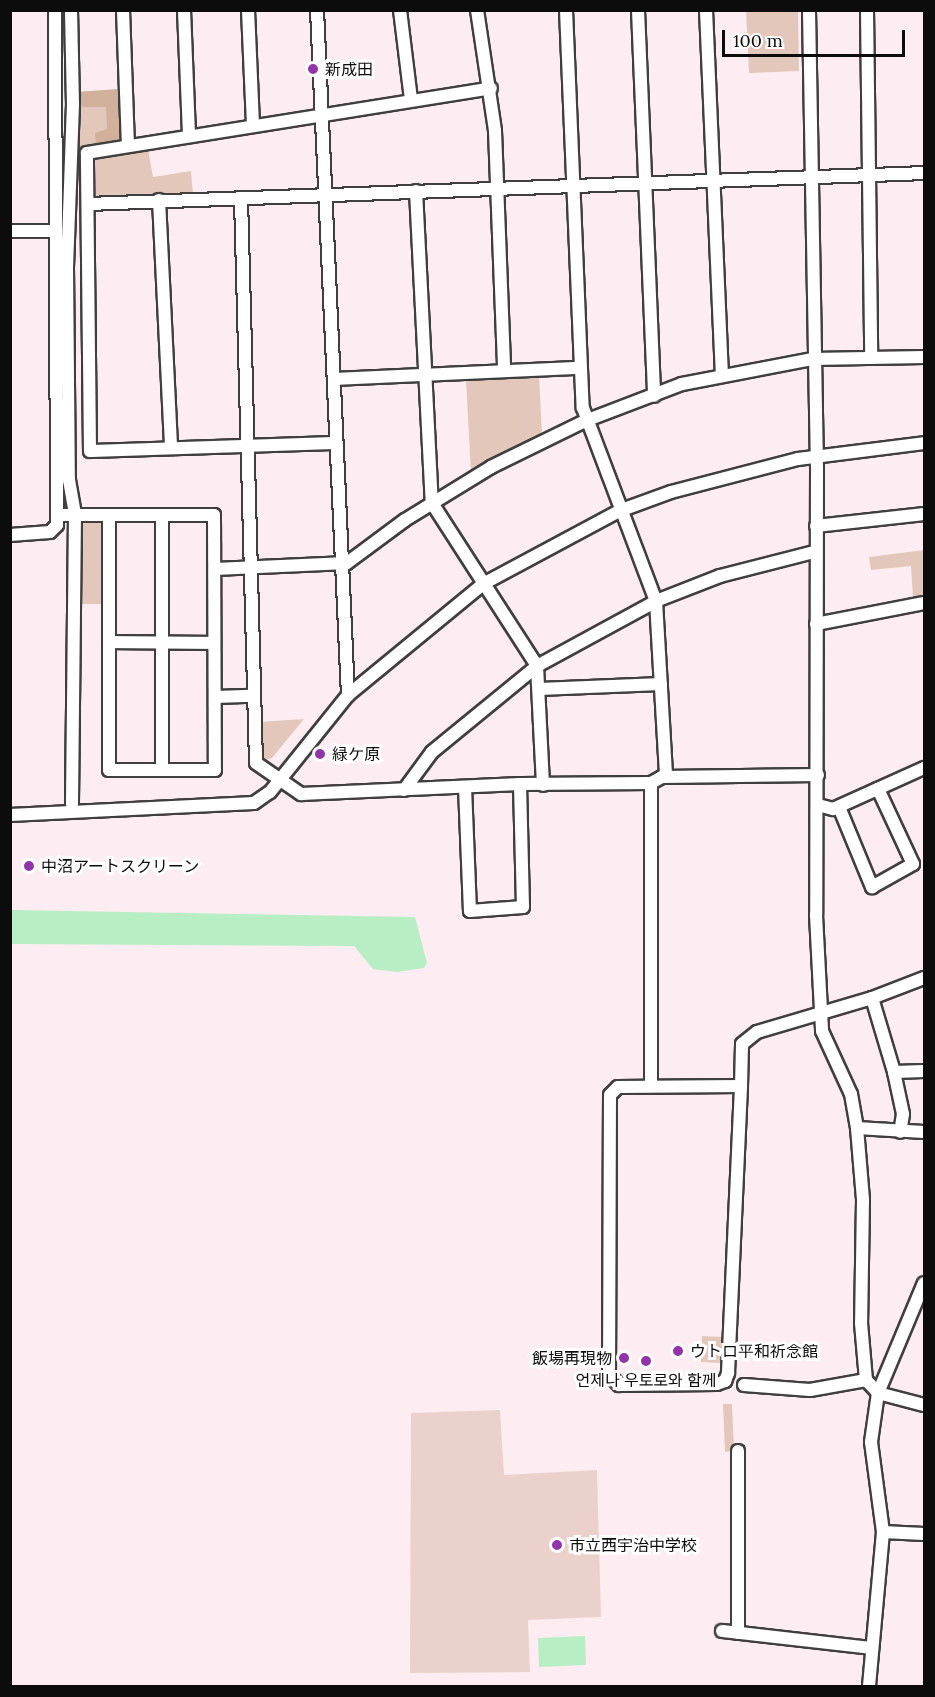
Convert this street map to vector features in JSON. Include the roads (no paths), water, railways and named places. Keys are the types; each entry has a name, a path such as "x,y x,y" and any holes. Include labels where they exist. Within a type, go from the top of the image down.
{"street":[{"path":"10,535 50,532 57,525 55,10"},
{"path":"71,10 73,104 66,267 69,480 75,515 72,804"},
{"path":"123,10 128,146"},
{"path":"184,10 189,135"},
{"path":"248,10 253,126"},
{"path":"317,10 348,695"},
{"path":"399,10 411,99"},
{"path":"477,10 491,88 504,369"},
{"path":"566,10 580,368 585,421 619,511 657,601 666,777"},
{"path":"638,10 643,181 654,396"},
{"path":"706,10 722,375"},
{"path":"809,10 809,175 816,455 814,552 818,775 816,915 822,1031 851,1094 857,1128 863,1200 861,1323 866,1380 878,1393 924,1405"},
{"path":"867,10 871,358"},
{"path":"335,443 90,451 87,153 323,113 491,88"},
{"path":"88,204 714,178 924,173"},
{"path":"416,191 432,503 537,666 543,785"},
{"path":"241,198 255,761 279,781 301,794 520,784 651,783 666,777 818,775"},
{"path":"159,201 171,448"},
{"path":"10,231 56,231"},
{"path":"214,569 347,563 432,503 490,467 585,421 722,375 812,359 924,357"},
{"path":"334,379 426,376 504,369 580,368"},
{"path":"10,815 252,804 279,781 348,695 483,584 619,511 671,492 816,455 924,443"},
{"path":"816,526 924,514"},
{"path":"57,515 75,515 110,515 214,515 215,770 109,770 110,515"},
{"path":"162,515 162,770"},
{"path":"404,790 432,752 537,666 657,601 720,576 814,552"},
{"path":"816,624 924,603"},
{"path":"109,642 214,643"},
{"path":"539,689 661,684"},
{"path":"214,698 252,696"},
{"path":"818,805 839,807 924,768"},
{"path":"651,783 651,1086"},
{"path":"465,787 470,911 523,907 520,784"},
{"path":"839,807 872,887 913,864 878,789"},
{"path":"741,1086 618,1087 610,1095 609,1374 619,1386 717,1384 724,1381 728,1373 741,1086 742,1044 749,1036 872,998 924,978"},
{"path":"872,998 894,1072 903,1114 900,1132"},
{"path":"894,1072 924,1071"},
{"path":"857,1128 924,1132"},
{"path":"869,1686 883,1532 871,1442 878,1393 924,1283"},
{"path":"744,1385 810,1390 866,1380"},
{"path":"738,1451 738,1633"},
{"path":"883,1532 924,1534"},
{"path":"722,1631 871,1648"}],"place":[{"name":"新成田","path":"313,69"},
{"name":"緑ケ原","path":"320,754"},
{"name":"中沼アートスクリーン","path":"29,866"},
{"name":"ウトロ平和祈念館","path":"678,1351"},
{"name":"飯場再現物","path":"624,1358"},
{"name":"언제나 우토로와 함께","path":"646,1361"},
{"name":"市立西宇治中学校","path":"557,1545"}]}
